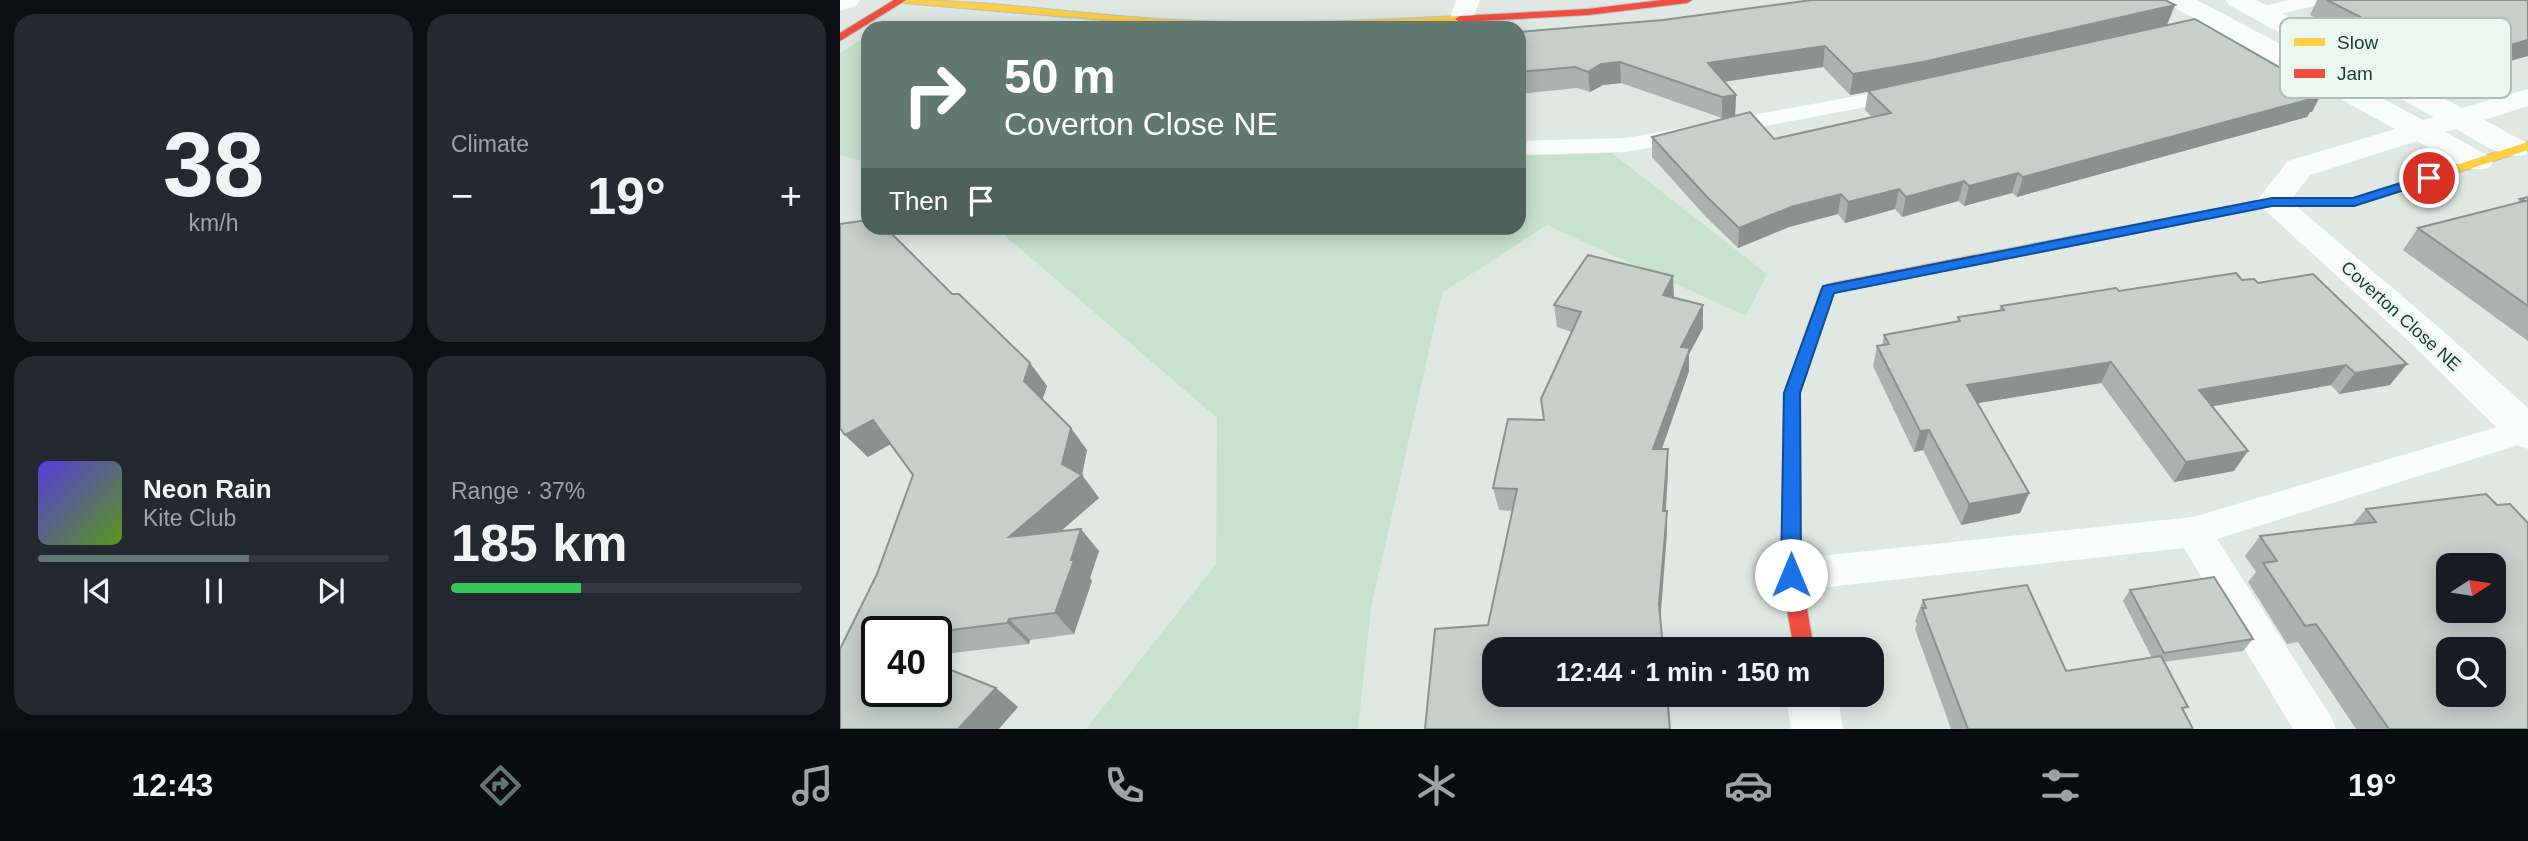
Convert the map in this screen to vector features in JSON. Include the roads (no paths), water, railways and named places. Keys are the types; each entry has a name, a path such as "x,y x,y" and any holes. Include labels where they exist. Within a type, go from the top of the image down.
{"street":[{"path":"840,4 848,0"},
{"path":"868,21 903,0 1150,21"},
{"path":"1354,21 1464,11 1588,12 1687,0"},
{"path":"2179,0 2207,25 2280,62"},
{"path":"2207,25 2250,6 2280,22"},
{"path":"1293,21 1304,7"},
{"path":"840,38 861,25"},
{"path":"2272,202 2299,168 2528,97"},
{"path":"2353,98 2478,163"},
{"path":"2422,98 2522,147"},
{"path":"1802,637 1791,575 1792,393 1828,289 2272,202 2354,202 2522,147"},
{"name":"Coverton Close NE","path":"2272,202 2429,339 2527,431"},
{"path":"1814,707 1817,729"}],"lane":[{"path":"2250,6 2315,0"},
{"path":"1526,148 1626,145 1932,88"},
{"path":"1791,575 2193,532 2527,431"},
{"path":"2193,532 2316,729"}]}
